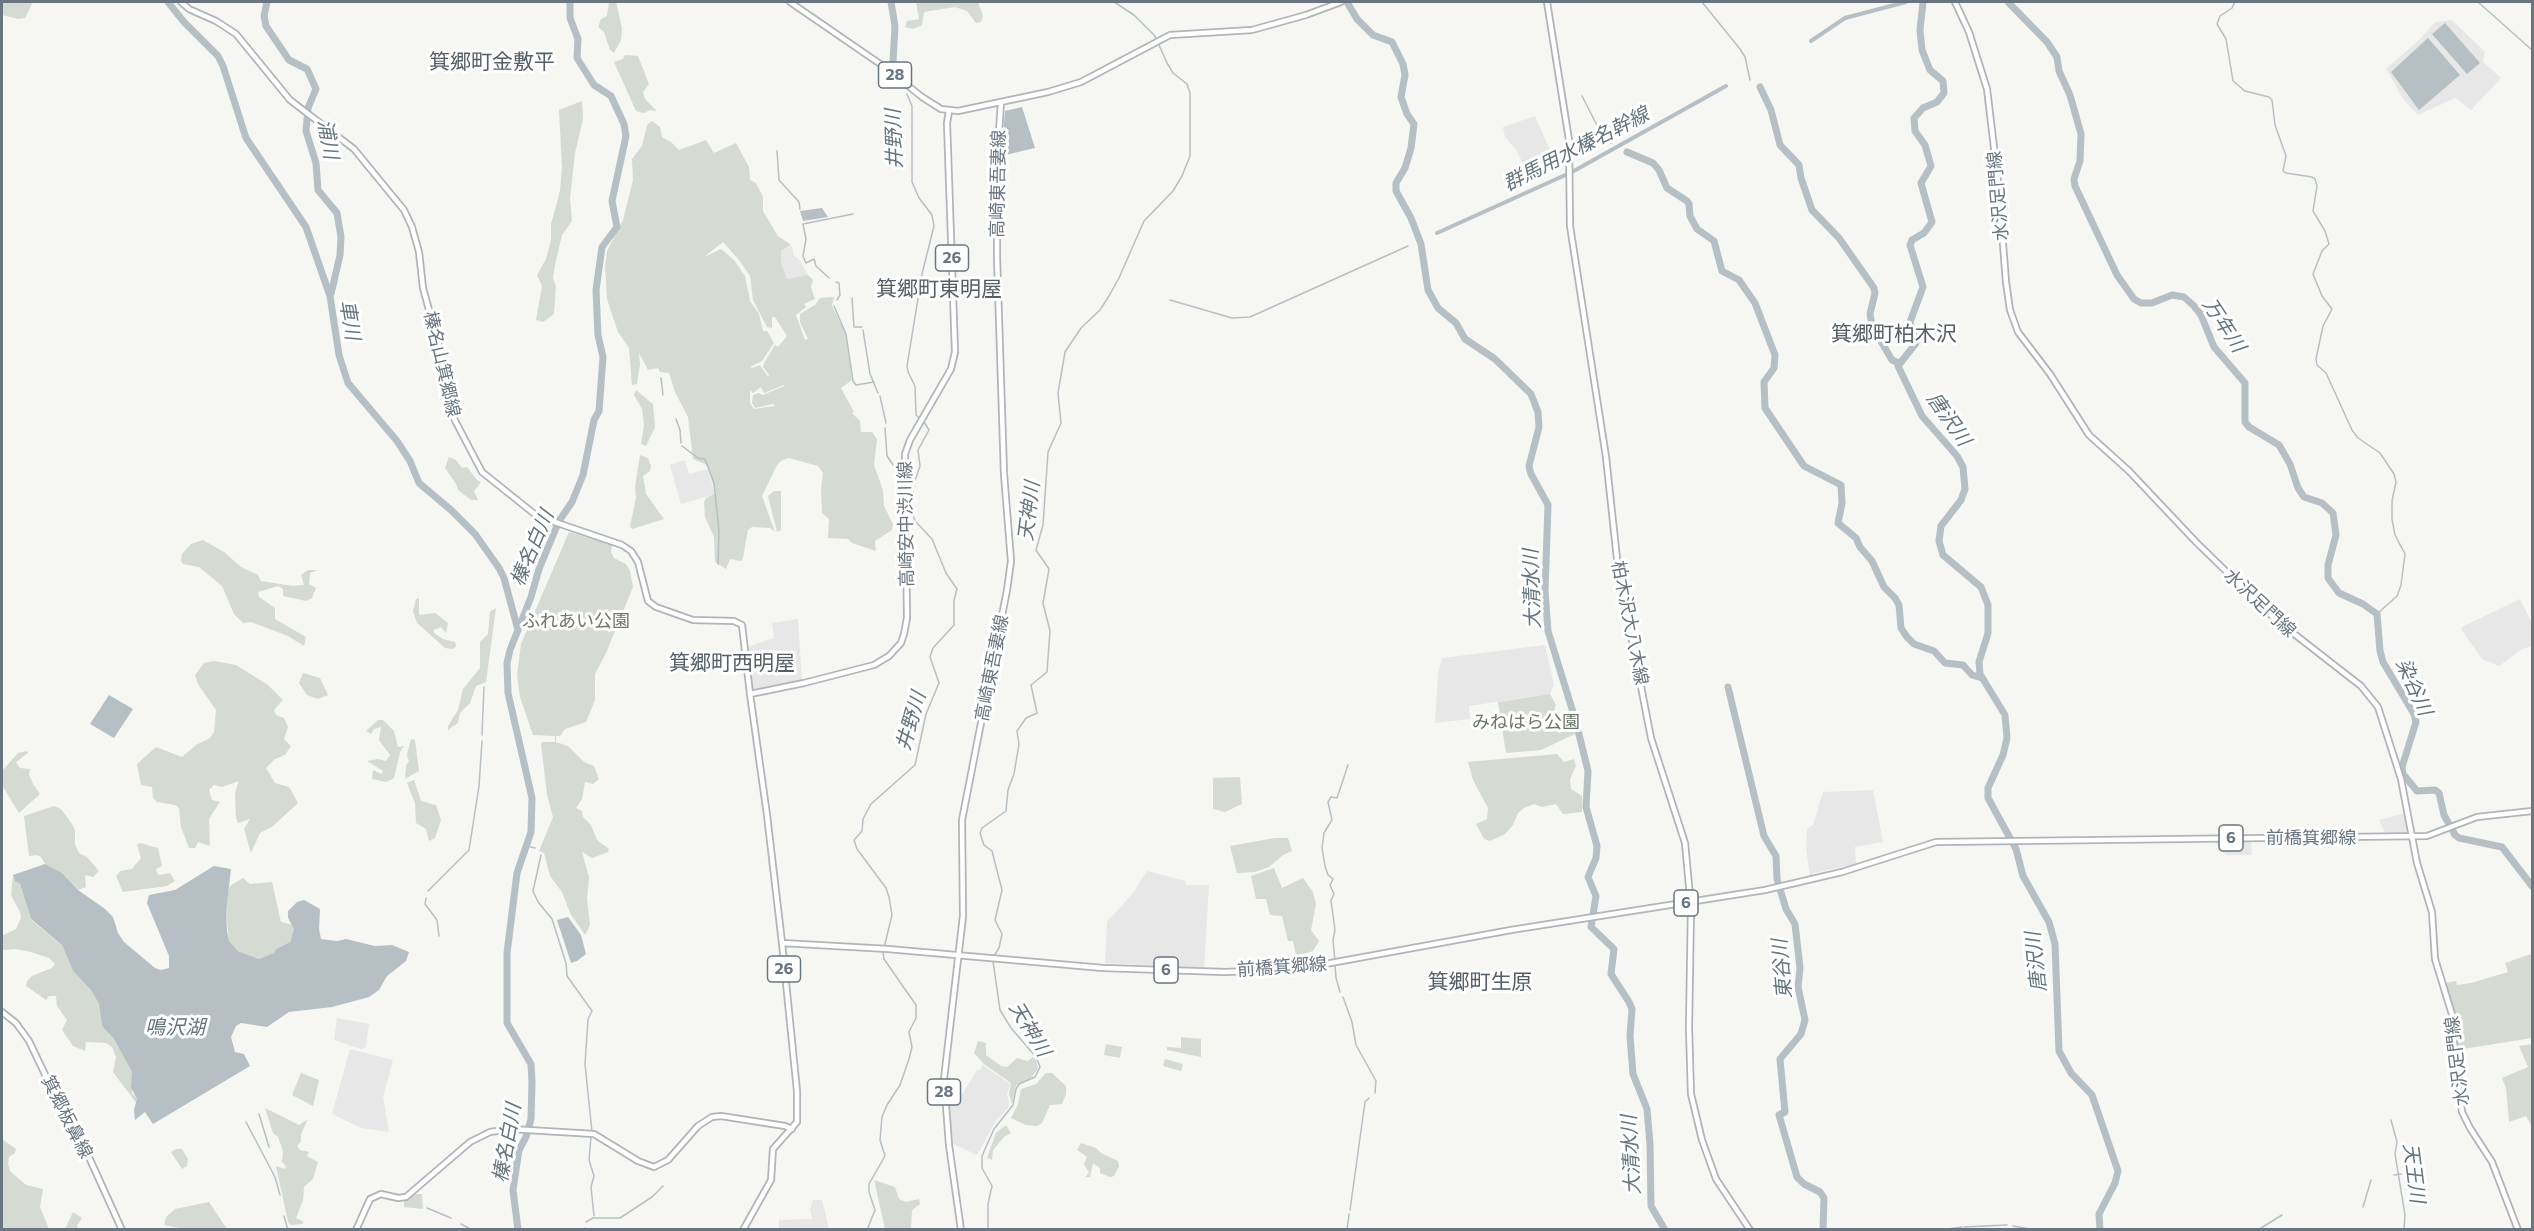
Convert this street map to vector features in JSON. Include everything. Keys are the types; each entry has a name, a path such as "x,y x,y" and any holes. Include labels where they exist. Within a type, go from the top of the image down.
{"main road":[{"name":"榛名山箕郷線","path":"181,2 189,9 223,24 236,34 290,100 354,149 404,210 417,241 423,288 440,350 451,416 482,472 531,513 622,545 631,551 638,562 648,601 656,607 693,620 734,621 742,625 750,694"},
{"name":"28","path":"790,2 876,61 922,97 950,111"},
{"path":"950,111 969,110 1001,103 1081,82 1155,40 1185,32 1252,30 1316,12 1341,2"},
{"name":"柏木沢大八木線","path":"1547,2 1568,132 1570,226 1606,457 1618,568 1651,738 1685,843 1690,903 1689,1067 1691,1094 1702,1140 1716,1179 1750,1230"},
{"name":"水沢足門線","path":"1955,2 1969,32 1987,89 2000,198 2006,282 2015,327 2050,374 2089,435 2129,471 2196,542 2275,619 2367,692 2378,707 2393,747 2417,863 2432,912 2435,959 2453,1016 2454,1053 2462,1112 2492,1162 2518,1230"},
{"name":"高崎東吾妻線","path":"961,1230 949,1145 944,1079 963,904 962,820 1011,561 1004,474 997,257 997,152 1001,103"},
{"name":"高崎安中渋川線","path":"750,694 869,667 890,656 901,643 907,618 904,454 951,369 955,352 947,123 950,111"},
{"name":"26","path":"750,694 767,815 797,1091 797,1122 792,1130"},
{"name":"前橋箕郷線","path":"782,943 884,948 1103,968 1225,972 1298,969 1336,964 1500,932 1779,887 1842,872 1936,842 2413,837 2434,835 2485,815 2532,811"},
{"name":"箕郷板鼻線","path":"2,1012 16,1023 29,1041 62,1110 83,1144 122,1230"},
{"path":"356,1230 366,1204 373,1196 381,1194 398,1198 406,1197 470,1142 490,1132 513,1129 594,1134 638,1161 654,1167 668,1160 698,1126 712,1117 721,1116 785,1126 792,1130 773,1149 771,1180 742,1230"}],"shaded area":[{"path":"2452,20 2485,52 2483,62 2501,78 2471,110 2455,98 2418,115 2404,100 2386,69 2420,39 2435,22"},
{"path":"1535,116 1553,157 1529,177 1517,151 1505,137 1503,127"},
{"path":"792,246 794,256 799,259 808,275 787,279 781,262 781,251"},
{"path":"685,460 689,474 708,469 715,494 681,504 670,465"},
{"path":"2520,599 2532,623 2532,646 2522,649 2499,666 2482,659 2461,629 2462,627"},
{"path":"798,619 802,681 752,691 747,647 774,638 772,623"},
{"path":"1545,645 1554,685 1550,694 1469,706 1470,719 1435,723 1438,674 1442,658"},
{"path":"1873,790 1883,842 1855,847 1856,864 1814,873 1810,877 1806,848 1807,829 1813,825 1823,792"},
{"path":"2406,813 2409,830 2405,834 2387,836 2379,820"},
{"path":"2215,841 2251,841 2252,855 2227,855 2221,851"},
{"path":"1147,871 1185,881 1186,885 1209,885 1204,968 1105,963 1107,922 1134,892"},
{"path":"337,1018 369,1024 366,1047 361,1049 334,1040"},
{"path":"350,1049 393,1060 383,1097 389,1132 361,1128 332,1114"},
{"path":"983,1065 1010,1084 1007,1095 1009,1102 1008,1108 995,1122 977,1155 951,1143 947,1104 951,1104 951,1101 958,1101 977,1070 979,1071"},
{"path":"813,1200 822,1200 829,1229 779,1229 779,1220 812,1219 810,1210"}],"green space":[{"path":"2,2 33,2 25,18 18,19 2,15"},
{"path":"609,2 616,2 622,28 621,40 614,53 610,50 604,32 598,27 601,19 607,16"},
{"path":"916,2 978,2 983,16 981,22 976,23 967,11 955,7 924,12 922,25 913,29 905,27 907,21 919,19"},
{"path":"625,55 638,56 649,84 643,92 645,99 657,111 650,110 644,113 636,111 614,62 623,59"},
{"path":"582,101 583,119 575,153 570,198 572,221 562,235 555,265 554,314 543,322 536,320 542,286 537,275 546,259 551,240 551,224 560,191 562,167 559,110"},
{"path":"652,121 660,127 662,137 679,150 706,140 714,153 736,143 749,167 750,180 756,183 763,197 763,211 778,236 791,245 781,251 781,262 787,279 808,275 813,280 811,287 815,299 804,304 806,307 796,315 805,340 808,339 800,322 800,314 816,304 820,298 834,297 832,306 846,334 852,380 841,388 854,412 852,413 860,421 861,432 872,432 877,439 874,465 883,490 884,506 893,524 892,530 875,541 876,551 852,543 848,539 828,538 829,519 822,513 823,473 818,466 789,458 777,465 762,496 775,532 770,528 752,527 748,530 741,561 730,559 726,569 715,562 714,537 705,517 704,502 706,498 716,493 708,468 705,464 693,459 688,417 675,392 669,373 660,372 658,368 648,370 639,353 637,384 632,385 629,348 618,332 607,299 605,267 607,251 623,220 633,180 632,159 642,146 647,125","holes":["723,242 750,276 753,300 767,327 772,328 772,317 775,317 787,336 778,347 775,345 764,363 763,367 768,377 760,365 750,367 762,361 774,343 767,331 763,331 759,314 750,301 745,276 734,260 721,249 704,257","784,385 763,395 759,393 753,395 752,403 755,408 773,404 775,406 754,409 750,403 750,390 753,393 761,387 764,393"]},
{"path":"636,390 653,404 655,427 646,446 641,444 644,425 642,409 634,395"},
{"path":"640,455 648,458 651,466 650,471 643,476 646,494 664,519 632,529 630,526 636,498 635,487"},
{"path":"449,457 456,460 462,468 467,467 481,482 474,491 478,500 471,500 458,490 445,468"},
{"path":"774,491 781,491 781,530 777,532 768,496"},
{"name":"ふれあい公園","path":"569,532 612,545 611,552 614,558 626,564 630,571 633,587 595,674 595,700 586,722 565,729 560,736 556,736 556,742 568,746 584,762 594,766 599,779 593,784 585,782 582,799 576,808 582,811 583,817 591,825 597,840 609,849 608,852 592,858 582,852 589,877 587,899 590,925 585,935 570,913 562,892 550,876 544,853 539,851 553,817 547,794 541,745 542,742 555,742 555,736 533,735 520,697 517,675 521,644"},
{"path":"203,540 224,552 241,567 258,575 261,581 293,586 304,585 301,575 308,570 317,570 310,573 309,584 316,588 312,598 306,601 283,596 283,589 278,586 258,592 259,597 275,608 275,619 306,637 304,646 288,636 251,622 243,623 234,614 222,586 199,567 183,564 182,554 191,544"},
{"path":"419,598 419,615 435,613 448,623 446,633 441,627 434,630 434,633 443,639 455,642 456,646 453,649 445,648 417,623 413,611 416,599"},
{"path":"496,608 486,682 476,686 470,703 460,713 458,723 448,730 458,710 463,689 480,668 480,642 488,634 490,612"},
{"path":"214,661 236,665 268,685 283,700 274,710 276,715 284,718 288,727 284,739 291,746 285,755 275,759 266,768 275,783 289,787 298,803 273,826 260,833 251,853 244,829 250,819 238,823 236,818 235,793 239,781 222,787 214,785 209,790 212,800 220,802 209,819 210,846 198,842 195,848 189,848 181,827 179,808 175,805 157,802 153,798 152,787 141,785 137,764 156,747 182,757 196,745 210,738 214,732 216,710 198,684 195,675 204,663"},
{"path":"303,673 320,678 328,695 318,699 307,695 299,683"},
{"name":"みねはら公園","path":"1550,694 1556,705 1550,722 1552,730 1574,731 1575,734 1541,750 1506,753 1498,702"},
{"path":"378,720 383,720 394,731 398,747 404,746 400,752 394,778 386,782 372,779 373,770 381,774 383,771 367,761 378,759 386,761 390,755 379,740 381,727 374,729 371,734 366,731"},
{"path":"411,739 415,740 419,771 405,779 406,765 409,761 407,755"},
{"path":"27,751 28,753 16,762 20,768 30,769 29,775 40,794 19,813 2,785 2,771 18,753"},
{"path":"1557,754 1564,762 1574,759 1576,766 1570,779 1571,789 1582,796 1582,812 1563,814 1556,804 1542,807 1534,804 1518,813 1513,825 1505,834 1490,841 1484,839 1476,824 1487,819 1488,808 1473,780 1468,762"},
{"path":"1240,777 1242,804 1225,812 1213,809 1213,778"},
{"path":"414,780 421,801 436,805 441,820 435,838 429,841 426,829 416,823 415,803 407,783"},
{"path":"54,806 61,809 72,824 75,830 75,845 79,853 87,857 99,871 93,877 85,875 86,887 78,890 62,873 45,864 41,857 29,856 24,816"},
{"path":"1288,838 1292,851 1283,855 1269,867 1255,872 1237,873 1230,846"},
{"path":"140,843 158,848 162,866 156,869 157,873 159,875 170,873 175,881 167,886 123,892 116,876 120,871 132,869 141,858 137,845"},
{"path":"1274,868 1282,888 1303,878 1313,892 1316,904 1311,930 1319,941 1313,951 1296,956 1293,941 1288,941 1282,916 1270,915 1266,899 1256,899 1251,876"},
{"path":"13,875 15,881 20,884 31,920 62,945 73,971 91,990 99,1004 102,1026 114,1039 132,1072 132,1093 137,1099 137,1104 113,1072 116,1057 112,1047 106,1043 86,1042 85,1051 73,1046 62,1030 67,1020 57,1006 56,996 49,996 46,1000 26,986 32,976 52,968 55,964 49,958 31,952 16,949 2,950 2,936 16,929 21,918 11,895"},
{"path":"243,878 250,884 272,882 281,922 293,925 294,929 290,942 276,949 275,953 259,959 238,951 229,941 226,912 228,893 230,886"},
{"path":"2531,954 2532,1038 2457,1050 2457,1021 2445,983 2456,981 2457,985 2471,983 2508,972 2505,963"},
{"path":"1181,1037 1201,1039 1201,1057 1167,1050 1167,1047 1181,1048"},
{"path":"978,1041 986,1043 986,1055 1001,1066 1007,1067 1017,1058 1028,1061 1033,1057 1036,1060 1038,1069 1030,1079 1016,1085 1012,1104 1009,1094 1011,1083 984,1064 974,1053"},
{"path":"1106,1044 1122,1047 1120,1058 1104,1055"},
{"path":"2532,1044 2532,1127 2526,1116 2509,1122 2506,1088 2502,1078 2528,1067 2519,1046"},
{"path":"1165,1059 1183,1064 1181,1071 1163,1066"},
{"path":"301,1073 319,1080 313,1106 292,1095"},
{"path":"1046,1073 1052,1073 1066,1086 1062,1104 1050,1105 1042,1123 1037,1126 1026,1125 1011,1118 1018,1104 1021,1089 1036,1084"},
{"path":"265,1108 299,1125 308,1119 301,1134 301,1141 297,1146 300,1150 309,1152 307,1156 318,1162 313,1179 304,1187 303,1200 296,1218 304,1222 302,1224 291,1225 288,1222 276,1166 285,1169 286,1166 282,1162 283,1151 278,1137 273,1133"},
{"path":"1006,1125 1011,1133 1004,1137 993,1150 992,1160 987,1158 996,1133"},
{"path":"2,1139 16,1149 15,1153 9,1157 10,1171 26,1185 43,1189 40,1207 49,1229 2,1229"},
{"path":"1081,1143 1096,1148 1118,1161 1119,1166 1114,1176 1110,1177 1100,1173 1100,1168 1093,1163 1090,1177 1085,1177 1089,1173 1084,1164 1087,1157 1077,1150"},
{"path":"182,1149 188,1159 187,1166 182,1169 171,1152"},
{"path":"874,1180 895,1187 899,1199 906,1202 919,1199 920,1204 912,1210 911,1229 885,1229"},
{"path":"417,1194 422,1194 423,1209 404,1207 404,1201"},
{"path":"209,1202 227,1229 185,1229 164,1225 166,1217 175,1209"},
{"path":"73,1212 82,1218 77,1226 78,1229 65,1229"}],"water":[{"path":"2445,23 2480,63 2467,74 2432,34"},
{"path":"2428,38 2460,75 2419,110 2391,72"},
{"path":"1022,107 1035,148 1001,156 1005,111"},
{"path":"822,208 828,217 803,221 800,211"},
{"path":"109,695 133,709 114,738 90,724"},
{"name":"鳴沢湖","path":"45,864 62,873 78,890 105,909 113,917 118,933 124,942 155,968 161,970 169,968 169,956 147,903 149,895 175,890 214,866 231,869 226,912 227,931 229,941 238,951 259,959 274,953 276,949 290,942 294,929 288,918 288,911 297,902 304,900 320,909 321,939 337,941 346,939 375,946 392,945 409,952 406,961 387,976 379,990 369,997 332,1007 289,1012 267,1027 241,1023 236,1026 231,1037 235,1052 244,1054 250,1066 153,1124 145,1112 135,1120 134,1110 137,1099 131,1088 132,1072 114,1039 102,1026 99,1004 91,990 73,971 62,945 31,919 20,884 15,881 13,875"},
{"path":"568,917 581,935 586,954 571,963 557,920"}],"waterway":[{"name":"車川","path":"168,2 184,22 218,56 246,138 306,227 330,296 339,355 348,383 397,441 410,461 419,483 475,534 499,568 504,578 518,630"},
{"name":"浦川","path":"267,2 264,16 266,26 289,60 307,69 316,89 308,108 306,131 316,163 318,190 337,213 341,237 340,255 331,294"},
{"name":"榛名白川","path":"518,1230 513,1190 519,1150 526,1137 531,1119 532,1082 531,1064 507,1023 507,953 517,873 531,832 532,798 508,693 507,663 539,569 559,521 572,502 583,475 594,420 599,411 603,357 598,335 596,290 602,247 617,227 612,201 626,136 624,124 611,96 594,85 577,58 578,39 570,18 570,2"},
{"name":"井野川","path":"891,2 895,26 893,62 896,69"},
{"name":"天神川","path":"994,956 999,948 1002,934 995,920 1002,890 992,851 984,845 980,833 982,828 1006,811 1008,790 1014,774 1019,744 1017,731 1026,718 1037,713 1031,685 1047,672 1050,631 1043,603 1049,569 1036,550 1043,525 1048,452 1061,423 1058,393 1065,352 1081,328 1100,310 1109,296 1144,221 1173,191 1190,156 1190,93 1187,84 1173,73 1155,36 1134,15 1114,2"},
{"name":"大清水川","path":"1347,2 1357,19 1373,35 1392,42 1403,64 1405,75 1401,97 1407,114 1414,124 1411,148 1405,168 1396,183 1396,191 1411,218 1421,244 1428,290 1438,308 1456,323 1465,339 1495,359 1531,394 1538,412 1539,427 1529,466 1548,505 1545,591 1548,631 1576,722 1588,771 1586,807 1597,846 1596,858 1588,877 1596,896 1591,927 1614,949 1611,974 1632,1009 1630,1036 1633,1074 1647,1109 1651,1206 1665,1230"},
{"path":"1702,2 1745,57 1750,80"},
{"name":"群馬用水榛名幹線","path":"1811,41 1845,18 1906,2"},
{"name":"唐沢川","path":"1923,2 1920,30 1922,50 1930,70 1943,81 1944,93 1937,102 1923,108 1914,118 1915,131 1925,145 1931,166 1921,183 1932,222 1924,233 1912,240 1910,245 1923,287 1910,322 1916,343 1898,366 1922,416 1957,456 1963,467 1965,489 1961,500 1941,526 1939,541 1943,555 1981,587 1988,605 1988,633 1979,662 1980,674 2005,715 2007,738 2003,755 1988,788 1988,798 2016,849 2023,876 2049,922 2055,944 2059,1051 2071,1073 2092,1095 2118,1171 2115,1183 2099,1214 2100,1230"},
{"name":"万年川","path":"2008,2 2047,42 2057,57 2059,71 2070,95 2081,134 2080,161 2074,179 2075,186 2117,275 2134,299 2141,303 2152,303 2172,295 2184,297 2194,306 2201,315 2214,347 2245,383 2245,422 2249,427 2279,445 2304,497 2322,503 2333,513 2336,535 2328,565 2328,578 2339,593 2363,604 2377,614 2383,662 2414,714 2416,722 2402,767 2403,774 2417,791 2435,790 2439,793 2444,815 2455,835 2459,838 2502,847 2532,886"},
{"name":"染谷川","path":"2235,2 2232,8 2220,16 2217,24 2226,39 2233,81 2245,91 2269,97 2272,100 2275,125 2286,156 2283,171 2312,177 2317,186 2313,211 2325,231 2329,244 2322,251 2313,274 2322,296 2332,309 2323,326 2316,359 2317,365 2326,373 2352,430 2358,438 2380,453 2394,474 2396,482 2392,501 2392,519 2395,535 2405,554 2401,585 2397,596 2377,614"},
{"path":"2478,2 2532,50"},
{"name":"群馬用水榛名幹線","path":"1437,233 1572,172 1726,86"},
{"path":"1760,87 1771,110 1780,145 1799,165 1812,210 1839,238 1874,288 1870,314 1872,326 1892,360 1899,363"},
{"name":"井野川","path":"867,1230 875,1210 869,1184 885,1156 880,1140 882,1117 900,1085 909,1059 912,1047 909,1032 916,1018 916,1005 884,959 883,952 892,915 889,897 886,888 857,849 854,840 862,831 863,819 871,804 915,765 926,714 939,683 930,657 933,648 954,625 954,600 957,589 946,573 932,539 915,521 911,509 914,483 920,466 918,450 929,430 916,415 915,386 907,366 922,274 934,226 932,215 919,198 912,182 912,106 907,94"},
{"path":"1582,96 1605,141 1611,143"},
{"path":"777,151 779,180 799,202 800,209"},
{"path":"1627,152 1653,163 1659,170 1667,188 1687,201 1690,216 1697,229 1714,241 1722,271 1739,280 1755,303 1775,355 1774,368 1764,382 1765,408 1804,466 1841,485 1842,503 1838,523 1856,538 1860,547 1872,561 1884,587 1895,598 1899,605 1901,628 1907,637 1914,644 1934,651 1945,663 1963,665 1972,675 1982,678"},
{"path":"829,278 816,266 814,259 806,263 803,256 806,239 803,224 853,214"},
{"name":"群馬用水榛名幹線","path":"1170,300 1232,318 1250,317 1408,246"},
{"path":"836,282 839,283 840,295 837,300"},
{"path":"852,298 854,327 862,327"},
{"path":"834,306 846,334 853,381 856,385 874,382"},
{"path":"863,330 870,374 878,393"},
{"path":"661,378 663,395"},
{"path":"880,396 886,423"},
{"path":"676,419 681,443"},
{"path":"885,428 887,456 903,479"},
{"path":"682,446 698,458 705,459 714,483 719,531 718,564"},
{"name":"井野川","path":"908,482 912,489"},
{"path":"482,735 484,687"},
{"name":"東谷川","path":"1728,687 1764,836 1776,856 1777,879 1786,909 1795,924 1800,968 1798,987 1805,1020 1801,1034 1780,1059 1785,1112 1779,1115 1797,1177 1804,1184 1820,1192 1824,1198 1823,1230"},
{"path":"428,891 469,850 479,786 482,741"},
{"path":"1335,961 1333,940 1335,930 1331,901 1334,894 1330,885 1333,879 1328,875 1322,848 1324,833 1332,820 1328,802 1331,797 1337,798 1348,765"},
{"path":"527,846 535,848"},
{"path":"541,855 533,891 538,902 552,919 566,963 567,976 592,1011 588,1019 585,1064 592,1132"},
{"path":"426,898 425,904 437,920 439,936"},
{"name":"天神川","path":"988,1230 988,1204 992,1186 982,1168 982,1156 994,1129 1013,1105 1019,1084 1035,1077 1040,1067 1036,1057 1011,1028 1000,1010 993,961"},
{"path":"1335,965 1340,992"},
{"path":"1343,997 1352,1022 1356,1045 1376,1081 1375,1093"},
{"path":"1350,1210 1365,1102 1369,1098"},
{"path":"259,1114 269,1147"},
{"name":"天王川","path":"2391,1120 2397,1142 2395,1154 2405,1215 2404,1230"},
{"path":"246,1122 275,1177 280,1195"},
{"path":"591,1137 589,1160 594,1176 591,1187 594,1216"},
{"name":"天王川","path":"2394,1175 2401,1174"},
{"path":"2363,1207 2371,1180"},
{"path":"586,1222 593,1218 620,1218 652,1197 663,1186"},
{"path":"427,1208 451,1218"},
{"path":"1347,1230 1349,1214"},
{"path":"2258,1230 2282,1215"},
{"path":"284,1216 288,1230"},
{"path":"461,1224 472,1230"},
{"path":"1964,1227 2007,1225"},
{"path":"2013,1226 2036,1230"},
{"path":"1941,1230 1962,1227"}],"district":[{"name":"箕郷町金敷平","path":"492,62"},
{"name":"箕郷町東明屋","path":"939,289"},
{"name":"箕郷町柏木沢","path":"1894,334"},
{"name":"箕郷町西明屋","path":"732,663"},
{"name":"箕郷町生原","path":"1480,982"}]}
